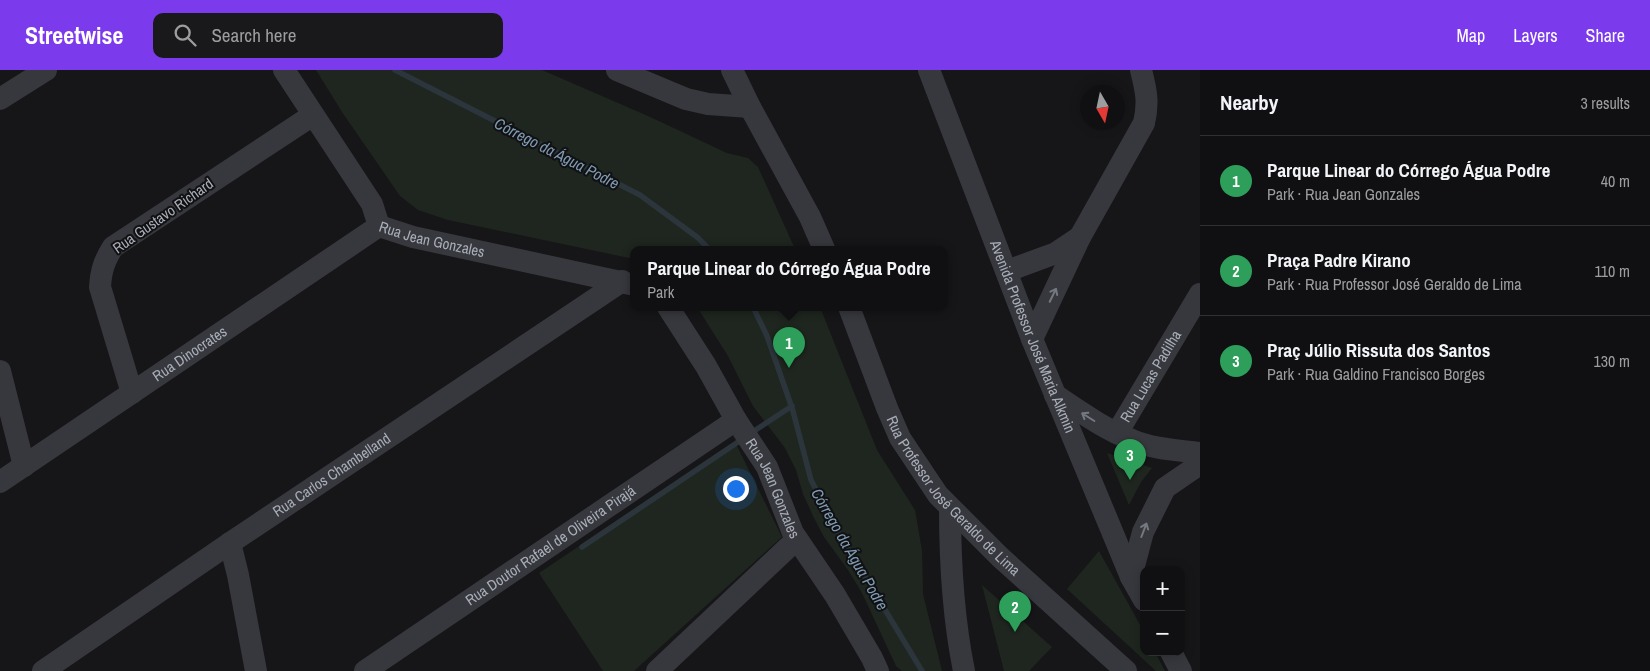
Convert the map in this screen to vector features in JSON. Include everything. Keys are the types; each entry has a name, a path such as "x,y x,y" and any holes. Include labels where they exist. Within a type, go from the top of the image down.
{"street":[{"path":"0,99 46,70"},
{"name":"Rua Jean Gonzales","path":"284,70 372,204 379,226 413,237 628,283"},
{"path":"617,70 686,99 708,104 750,107"},
{"path":"732,70 810,217 823,246"},
{"name":"Avenida Professor José Maria Alkmin","path":"929,70 1055,395 1131,576 1140,593"},
{"path":"1032,338 1080,237 1144,123 1148,108 1142,70"},
{"name":"Rua Gustavo Richard","path":"132,393 100,287 104,261 113,247 313,115"},
{"name":"Rua Dinocrates","path":"0,482 379,226"},
{"path":"1007,271 1056,253 1080,237"},
{"name":"Rua Carlos Chambelland","path":"43,671 230,543 628,283"},
{"name":"Rua Lucas Padilha","path":"1117,433 1200,294"},
{"name":"Rua Jean Gonzales","path":"671,311 767,467 797,539 836,595 878,671"},
{"name":"Rua Professor José Geraldo de Lima","path":"851,311 900,438 938,495 1000,558 1126,671"},
{"path":"0,371 24,466"},
{"path":"1055,395 1093,420 1132,440 1159,447 1200,453"},
{"name":"Rua Doutor Rafael de Oliveira Pirajá","path":"365,671 744,432"},
{"path":"1131,576 1143,532 1165,488 1200,464"},
{"path":"950,508 950,562 954,613 964,671"},
{"path":"657,671 797,539"},
{"path":"230,543 238,574 256,671"},
{"path":"1173,656 1181,671"}],"shaded area":[{"path":"316,70 542,70 727,153 748,158 758,167 794,246 630,246 630,258 448,220 418,210 400,196 342,112"},
{"path":"700,311 822,311 877,450 915,510 922,550 923,594 942,671 902,671 896,666 862,593 824,537 813,516 803,494 796,470 785,448 753,406 728,356"},
{"path":"735,442 782,537 634,671 603,671 539,573"},
{"path":"1107,453 1152,468 1141,482 1129,505"},
{"path":"1099,551 1140,625 1140,656 1157,656 1165,671 1156,671 1067,589"},
{"path":"982,585 1052,647 1029,671 1004,671"}],"waterway":[{"name":"Córrego da Água Podre","path":"395,70 640,195 697,237 706,246"},
{"name":"Córrego da Água Podre","path":"755,311 767,336 793,411 811,480 841,537 922,671"},
{"path":"751,433 792,406"},
{"path":"582,547 744,438"}],"place":[{"name":"Parque Linear do Córrego Água Podre","path":"789,368"},
{"name":"Praç Júlio Rissuta dos Santos","path":"1130,480"},
{"name":"Praça Padre Kirano","path":"1015,632"}]}
